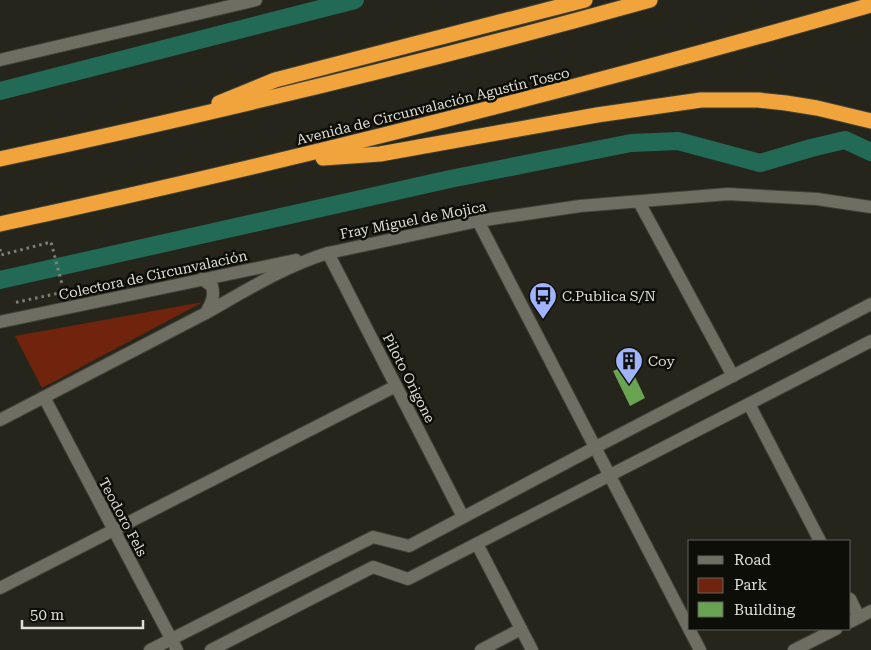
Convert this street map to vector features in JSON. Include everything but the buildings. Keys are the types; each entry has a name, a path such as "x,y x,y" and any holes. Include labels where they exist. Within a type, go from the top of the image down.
{"highway":[{"path":"174,121 275,80 585,0"},
{"path":"0,159 174,121 427,59 650,0"},
{"name":"Avenida de Circunvalación Agustín Tosco","path":"0,224 284,160 576,86 871,5"},
{"path":"284,160 380,154 597,115 701,100 758,100 786,103 817,108 871,121"}],"street":[{"path":"0,60 247,1"},
{"name":"Fray Miguel de Mojica","path":"0,420 256,285 312,257 328,253 478,221 580,206 728,194 817,199 871,206"},
{"path":"639,202 733,376"},
{"path":"478,221 688,627"},
{"name":"Piloto Origone","path":"328,253 463,517"},
{"name":"Colectora de Circunvalación","path":"0,322 312,257"},
{"path":"202,279 212,286 214,291 214,298 206,313"},
{"path":"150,650 174,645 373,536 409,546 871,304"},
{"path":"210,650 374,567 408,579 871,341"},
{"path":"0,588 396,386"},
{"name":"Teodoro Fels","path":"44,397 174,645"},
{"path":"749,404 819,540"},
{"path":"477,544 532,650"},
{"path":"851,604 854,619 871,611"},
{"path":"481,650 521,629"},
{"path":"690,630 700,650"},
{"path":"794,650 834,630"}],"path":[{"path":"0,250 1,255 51,242 64,292 9,304"}],"green space":[{"path":"203,302 42,388 15,336"}],"waterway":[{"path":"0,91 355,0"},
{"path":"0,280 450,179 631,143 678,141 760,163 845,140 871,152"}],"place":[{"name":"C.Publica S/N","path":"543,320"},
{"name":"Coy","path":"629,385"}]}
